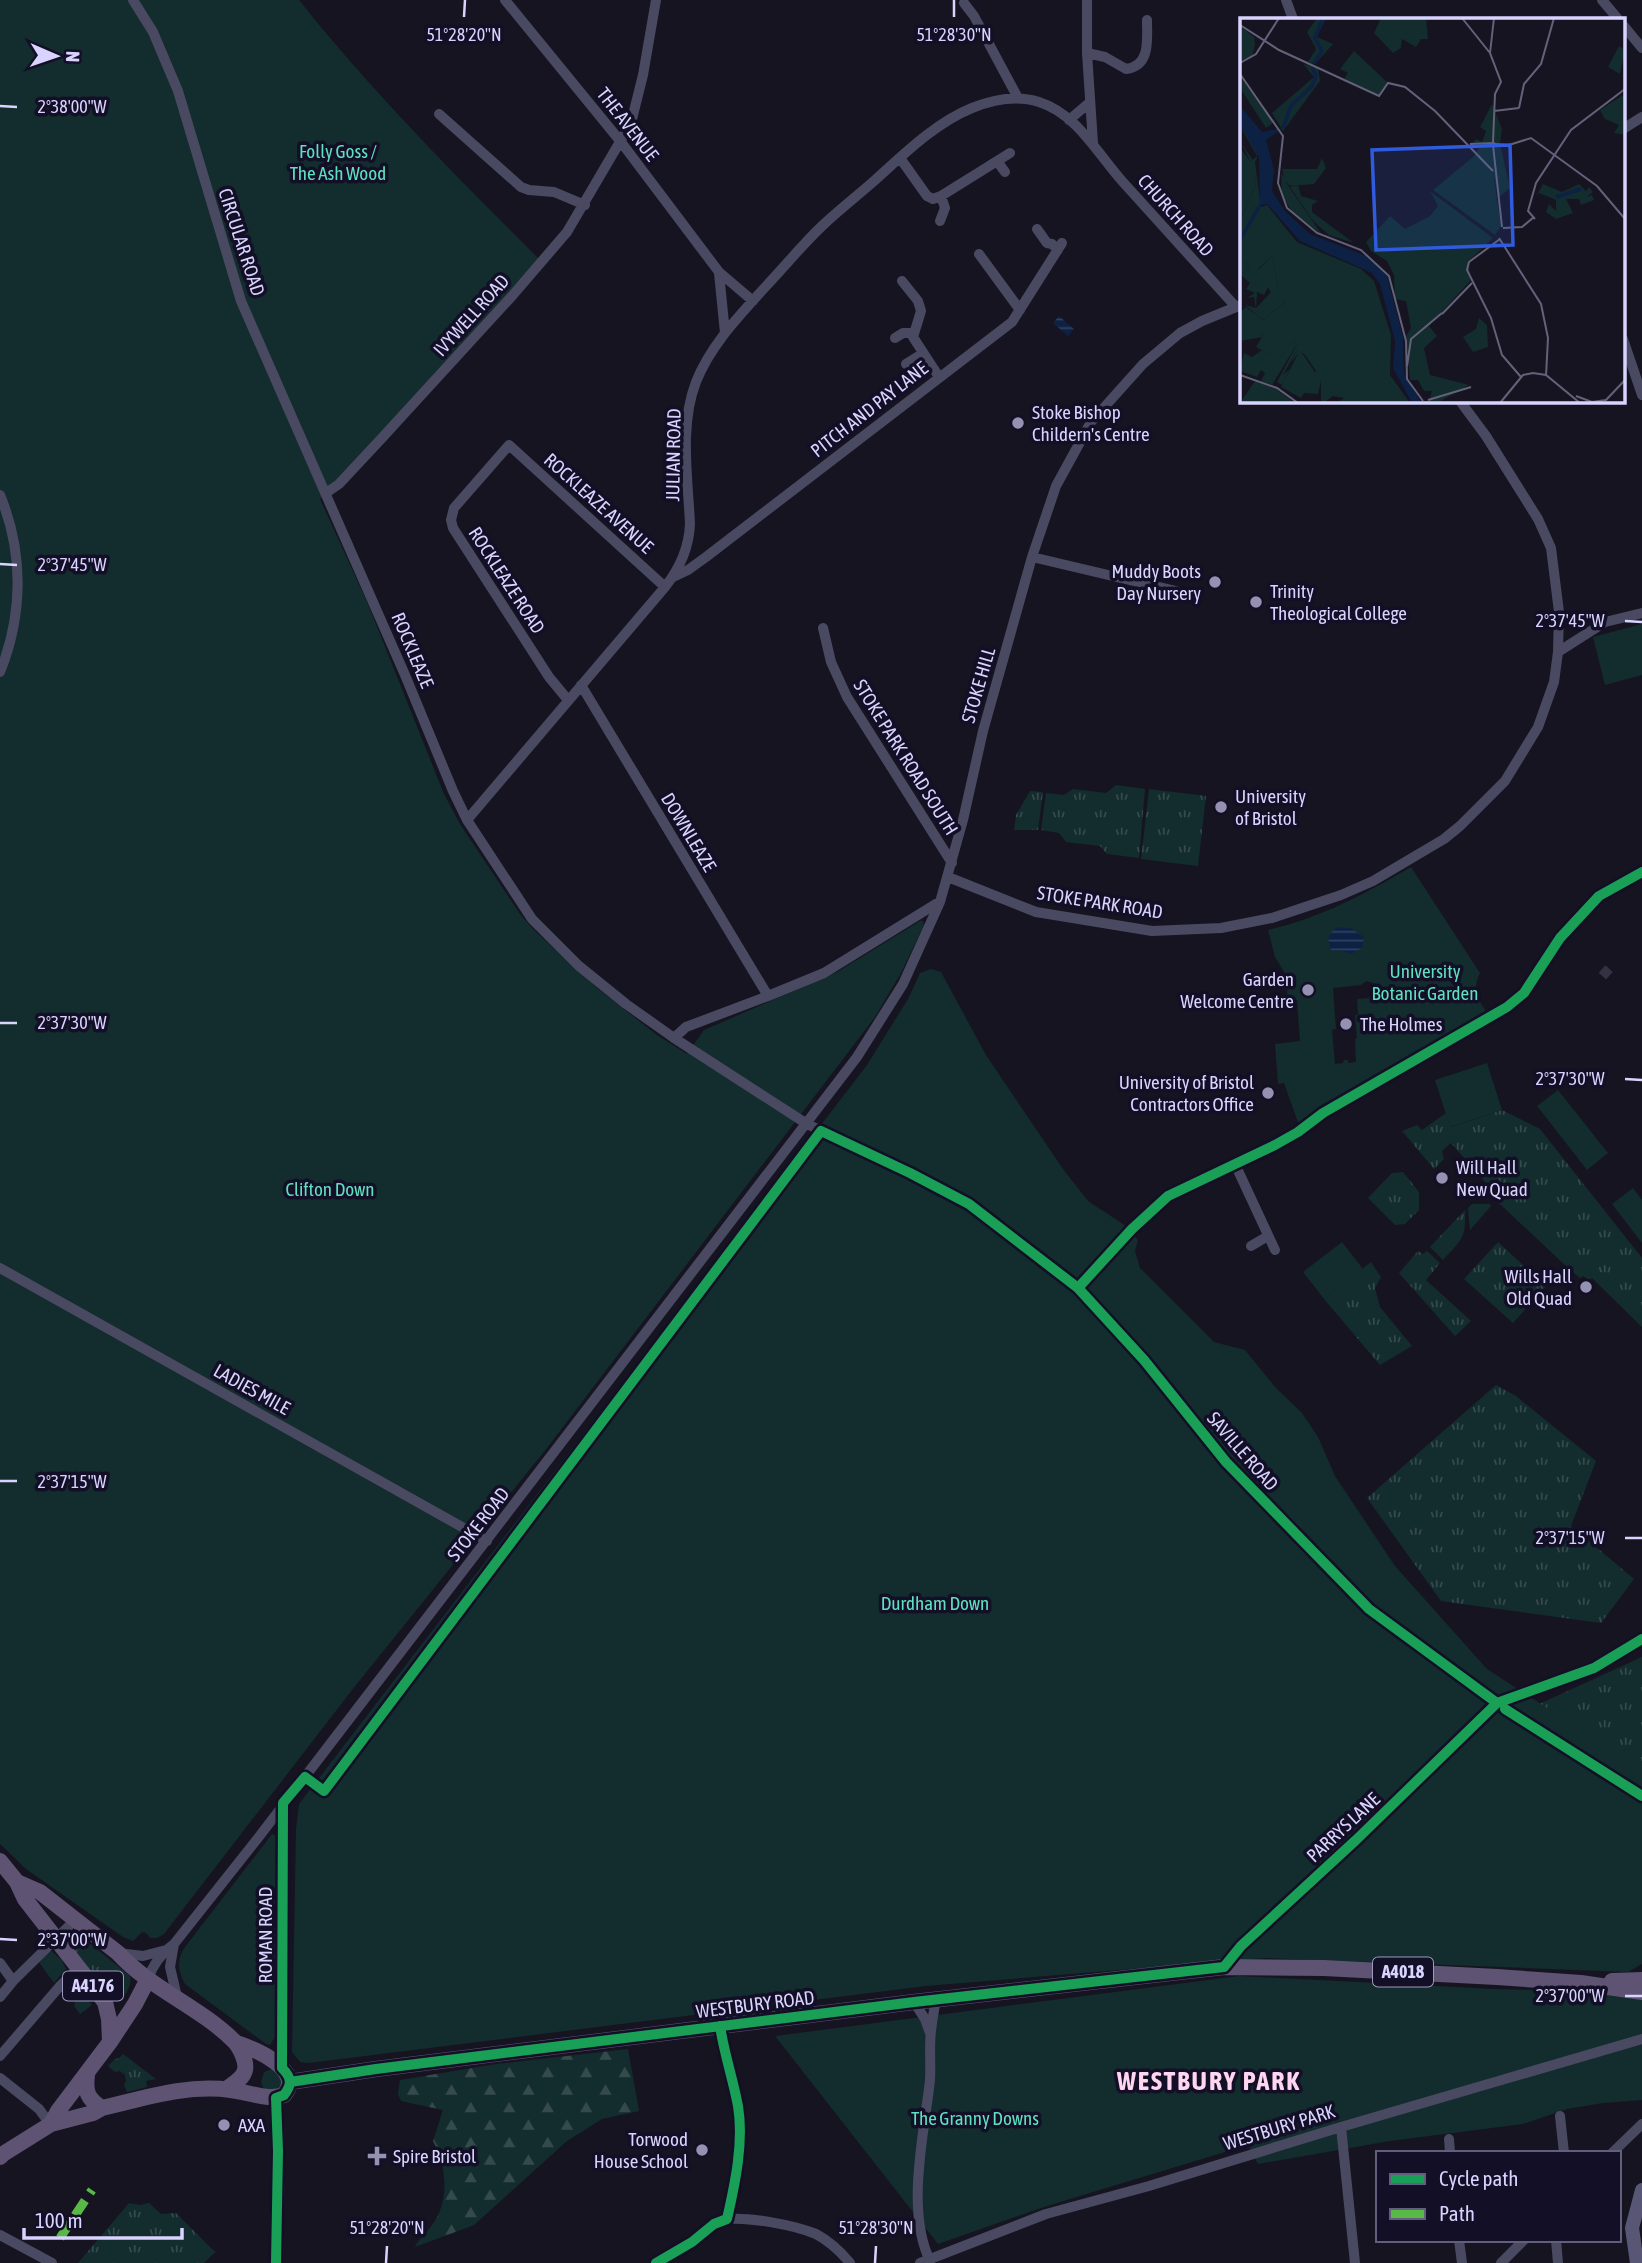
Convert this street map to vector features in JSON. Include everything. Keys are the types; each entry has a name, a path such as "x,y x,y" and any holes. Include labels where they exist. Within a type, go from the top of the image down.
{"main road":[{"name":"PARRYS LANE","path":"1224,1967 1241,1946 1497,1708 1594,1668 1642,1639"},
{"name":"A4176","path":"0,1861 17,1882 25,1899 105,2002 110,2042"},
{"name":"A4176","path":"17,1882 40,1892 148,1979"},
{"path":"1241,1946 1243,1966"},
{"name":"WESTBURY ROAD","path":"51,2124 102,2108 183,2089 285,2090 376,2069 936,1999 1224,1967 1483,1976 1581,1983 1642,1992"},
{"path":"1,2155 51,2124 110,2042 148,1979 177,1997 236,2043 251,2048 289,2075 278,2151 276,2263"},
{"name":"WESTBURY ROAD","path":"1581,1983 1642,1980"},
{"path":"226,2089 239,2080 246,2067 236,2043"},
{"path":"87,2075 87,2094 102,2108"},
{"path":"1637,2263 1632,2228 1642,2190"}],"street":[{"name":"CIRCULAR ROAD","path":"133,0 152,32 178,91 241,301 326,493"},
{"name":"THE AVENUE","path":"505,0 621,142 719,272 753,301"},
{"name":"IVYWELL ROAD","path":"326,493 347,475 512,296 567,232 631,123 656,0"},
{"path":"1087,0 1089,103 1093,143"},
{"path":"1286,0 1293,18"},
{"path":"1602,0 1617,18"},
{"path":"964,3 974,16 1018,98"},
{"path":"1087,53 1105,57 1126,69 1137,66 1143,60 1147,47 1147,20"},
{"path":"1624,26 1642,48"},
{"name":"JULIAN ROAD","path":"467,820 673,577 690,536 687,440 691,395 710,354 725,333 821,227 939,127 971,109 995,101 1018,98 1042,103 1069,120"},
{"path":"1069,120 1089,103"},
{"path":"439,114 521,187 554,192 584,205"},
{"path":"1624,128 1642,117"},
{"name":"CHURCH ROAD","path":"1069,120 1093,143 1114,172 1238,306"},
{"path":"900,158 927,196 933,199 1010,153"},
{"path":"997,161 1005,172"},
{"path":"940,221 945,208 941,196"},
{"name":"PITCH AND PAY LANE","path":"673,577 706,557 1003,329 1020,310 1060,247 1047,243 1037,229"},
{"path":"979,254 1020,310"},
{"path":"719,272 725,333"},
{"path":"902,281 918,301 921,312 912,333 922,354 939,377"},
{"name":"STOKE HILL","path":"807,1124 857,1057 902,984 940,902 952,863 983,731 1032,556 1056,486 1091,422 1143,363 1180,333 1238,306"},
{"path":"895,338 903,332 912,333"},
{"path":"1624,342 1642,395"},
{"path":"905,364 922,354"},
{"name":"STOKE PARK ROAD","path":"948,877 1036,912 1152,931 1221,928 1272,918 1340,895 1373,881 1444,839 1505,781 1528,744 1541,718 1553,682 1559,652 1559,602 1551,548 1523,492 1461,402"},
{"name":"ROCKLEAZE AVENUE","path":"509,445 665,587"},
{"name":"ROCKLEAZE ROAD","path":"509,445 454,508 451,520 453,528 542,666 568,701"},
{"name":"ROCKLEAZE","path":"326,493 467,820"},
{"path":"0,495 19,576 17,616 9,651 0,672"},
{"path":"1032,556 1176,591"},
{"path":"1139,599 1142,584"},
{"path":"1559,652 1605,622 1642,613"},
{"name":"STOKE PARK ROAD SOUTH","path":"823,628 831,662 847,697 952,863"},
{"name":"DOWNLEAZE","path":"581,685 768,996"},
{"path":"467,820 532,919 579,966 674,1038 807,1124"},
{"path":"674,1038 686,1027 824,973 940,902"},
{"name":"SAVILLE ROAD","path":"807,1124 969,1204 1078,1288 1144,1360 1226,1462 1369,1609 1497,1708 1642,1796"},
{"name":"STOKE ROAD","path":"148,1979 152,1968 284,1803 807,1124"},
{"path":"1078,1288 1168,1196 1275,1145"},
{"path":"1235,1164 1275,1250"},
{"path":"1251,1246 1268,1236"},
{"name":"LADIES MILE","path":"0,1268 487,1541"},
{"name":"ROMAN ROAD","path":"282,2068 284,1803"},
{"path":"0,1997 13,1980 75,1920"},
{"path":"118,1953 143,1956 170,1947 170,1967 177,1997"},
{"path":"0,1963 13,1980"},
{"path":"0,2056 78,1969"},
{"path":"927,2261 918,2204 921,2146 930,2080 930,2033 936,1999"},
{"path":"914,2002 930,2033"},
{"name":"WESTBURY PARK","path":"927,2261 1046,2214 1149,2186 1642,2039"},
{"path":"722,2043 738,2109 735,2179 727,2219"},
{"path":"0,2078 38,2109 51,2124"},
{"path":"1560,2116 1564,2151"},
{"path":"1614,2151 1642,2123"},
{"path":"1341,2127 1355,2263"},
{"path":"1449,2139 1450,2151"},
{"path":"656,2263 692,2242 714,2224 741,2218 816,2234 838,2249 850,2263"},
{"path":"0,2235 52,2263"},
{"path":"1459,2242 1462,2263"},
{"path":"1501,2263 1522,2242"},
{"path":"1556,2242 1558,2263"}],"green space":[{"name":"Clifton Down","path":"0,0 299,0 385,100 539,259 320,499 368,604 444,794 460,824 520,914 534,930 596,987 657,1035 687,1054 704,1030 837,972 920,921 923,921 924,925 901,973 875,1017 547,1448 352,1690 164,1934 150,1938 142,1932 133,1941 123,1937 26,1869 0,1844"},
{"path":"1642,624 1642,675 1605,685 1593,637"},
{"path":"1116,785 1145,789 1139,858 1107,854 1100,846 1066,842 1059,833 1041,830 1046,793 1064,795 1073,789 1106,793"},
{"path":"1149,789 1206,796 1198,866 1141,859"},
{"path":"1030,791 1043,792 1038,830 1014,830 1016,815"},
{"name":"University Botanic Garden","path":"1411,867 1480,973 1476,991 1490,1018 1327,1108 1300,1128 1284,1083 1278,1084 1275,1044 1300,1041 1297,1001 1288,1001 1286,975 1275,957 1268,930 1324,912","holes":["1366,981 1373,983 1374,995 1357,999 1356,1062 1348,1063 1348,1060 1344,1060 1343,1063 1335,1064 1332,1030 1336,1029 1333,988 1361,985"]},
{"name":"Durdham Down","path":"931,969 941,972 986,1055 1063,1169 1088,1201 1123,1224 1138,1240 1135,1251 1140,1268 1214,1342 1245,1350 1275,1387 1302,1413 1318,1437 1335,1476 1395,1566 1487,1669 1642,1770 1642,1964 1628,1972 1266,1958 926,1986 300,2062 292,2052 296,1829 299,1804 867,1065 908,999 920,973"},
{"path":"1487,1063 1502,1110 1450,1127 1435,1080"},
{"path":"1558,1090 1608,1153 1587,1170 1537,1106"},
{"path":"1502,1110 1540,1129 1642,1258 1642,1327 1592,1278 1580,1278 1485,1190 1487,1184 1451,1143 1442,1151 1444,1159 1434,1169 1402,1131 1417,1125 1422,1130 1446,1113 1451,1127"},
{"path":"1403,1172 1419,1192 1419,1210 1405,1224 1395,1225 1368,1198 1392,1173"},
{"path":"1633,1188 1642,1200 1642,1243 1612,1204"},
{"path":"1472,1204 1491,1206 1470,1230 1468,1208"},
{"path":"1465,1210 1465,1227 1461,1238 1443,1260 1430,1247"},
{"path":"1342,1242 1363,1269 1324,1299 1303,1272"},
{"path":"1498,1242 1546,1286 1513,1323 1464,1279"},
{"path":"1418,1251 1423,1254 1427,1251 1440,1263 1426,1280 1471,1321 1455,1336 1399,1273"},
{"path":"1371,1262 1381,1277 1375,1288 1380,1307 1412,1346 1380,1365 1324,1299"},
{"path":"1496,1385 1516,1396 1596,1461 1571,1526 1634,1579 1601,1623 1441,1601 1367,1498"},
{"path":"1642,1657 1642,1785 1537,1705"},
{"path":"272,1834 279,1837 275,2037 270,2045 185,1984 179,1966 185,1947"},
{"path":"73,1940 87,1941 130,1976 126,1994 120,1999 117,2001 110,1994 73,1949"},
{"path":"50,1950 61,1959 66,1969 54,1983 38,1961"},
{"name":"The Granny Downs","path":"1239,1976 1494,1989 1636,1992 1642,1999 1642,2100 1567,2109 1523,2124 1390,2141 1258,2164 1248,2145 1044,2207 938,2244 775,2036"},
{"path":"74,1987 81,1989 92,2005 80,2014 74,2006 74,2000 69,1999 65,1993"},
{"path":"628,2049 639,2111 602,2119 567,2141 474,2225 415,2247 438,2216 442,2205 444,2173 433,2141 443,2110 401,2101 398,2094 400,2080 496,2064"},
{"path":"123,2054 156,2079 146,2081 147,2087 127,2092 124,2085 125,2075 108,2066"},
{"path":"272,2069 284,2081 278,2091 264,2090 261,2082 264,2072"},
{"path":"129,2203 149,2203 161,2214 176,2213 215,2252 204,2263 78,2263"}],"water":[{"path":"1059,316 1074,329 1068,336 1053,323"},
{"path":"1338,927 1350,928 1364,937 1362,948 1351,954 1332,951 1329,937"}],"tunnel":[{"path":"1602,969 1612,978"}],"marked path":[{"path":"60,2238 92,2190"}],"cycle path":[{"path":"1078,1288 1132,1229 1168,1196 1275,1145 1323,1113 1507,1007 1524,993 1560,938 1599,896 1642,872"},
{"path":"276,2263 276,2098 284,2095 290,2081 282,2068 283,1803 305,1777 324,1791 821,1131 969,1204 1078,1288 1144,1360 1226,1462 1369,1609 1497,1703"},
{"path":"290,2082 914,2002 1224,1967 1241,1946 1356,1840 1497,1703 1594,1668 1642,1639"},
{"path":"1505,1709 1642,1796"},
{"path":"656,2263 692,2242 714,2224 727,2219 738,2163 740,2120 720,2026"}],"place":[{"name":"Stoke Bishop Childern's Centre","path":"1018,423"},
{"name":"Muddy Boots Day Nursery","path":"1215,582"},
{"name":"Trinity Theological College","path":"1256,602"},
{"name":"University of Bristol","path":"1221,807"},
{"name":"Garden Welcome Centre","path":"1308,990"},
{"name":"The Holmes","path":"1346,1024"},
{"name":"University of Bristol Contractors Office","path":"1268,1093"},
{"name":"Will Hall New Quad","path":"1442,1178"},
{"name":"Wills Hall Old Quad","path":"1586,1287"},
{"name":"AXA","path":"224,2125"},
{"name":"Torwood House School","path":"702,2150"},
{"name":"Spire Bristol","path":"377,2156"}],"district":[{"name":"WESTBURY PARK","path":"1209,2081"}],"park label":[{"name":"Folly Goss / The Ash Wood","path":"338,162"}]}
